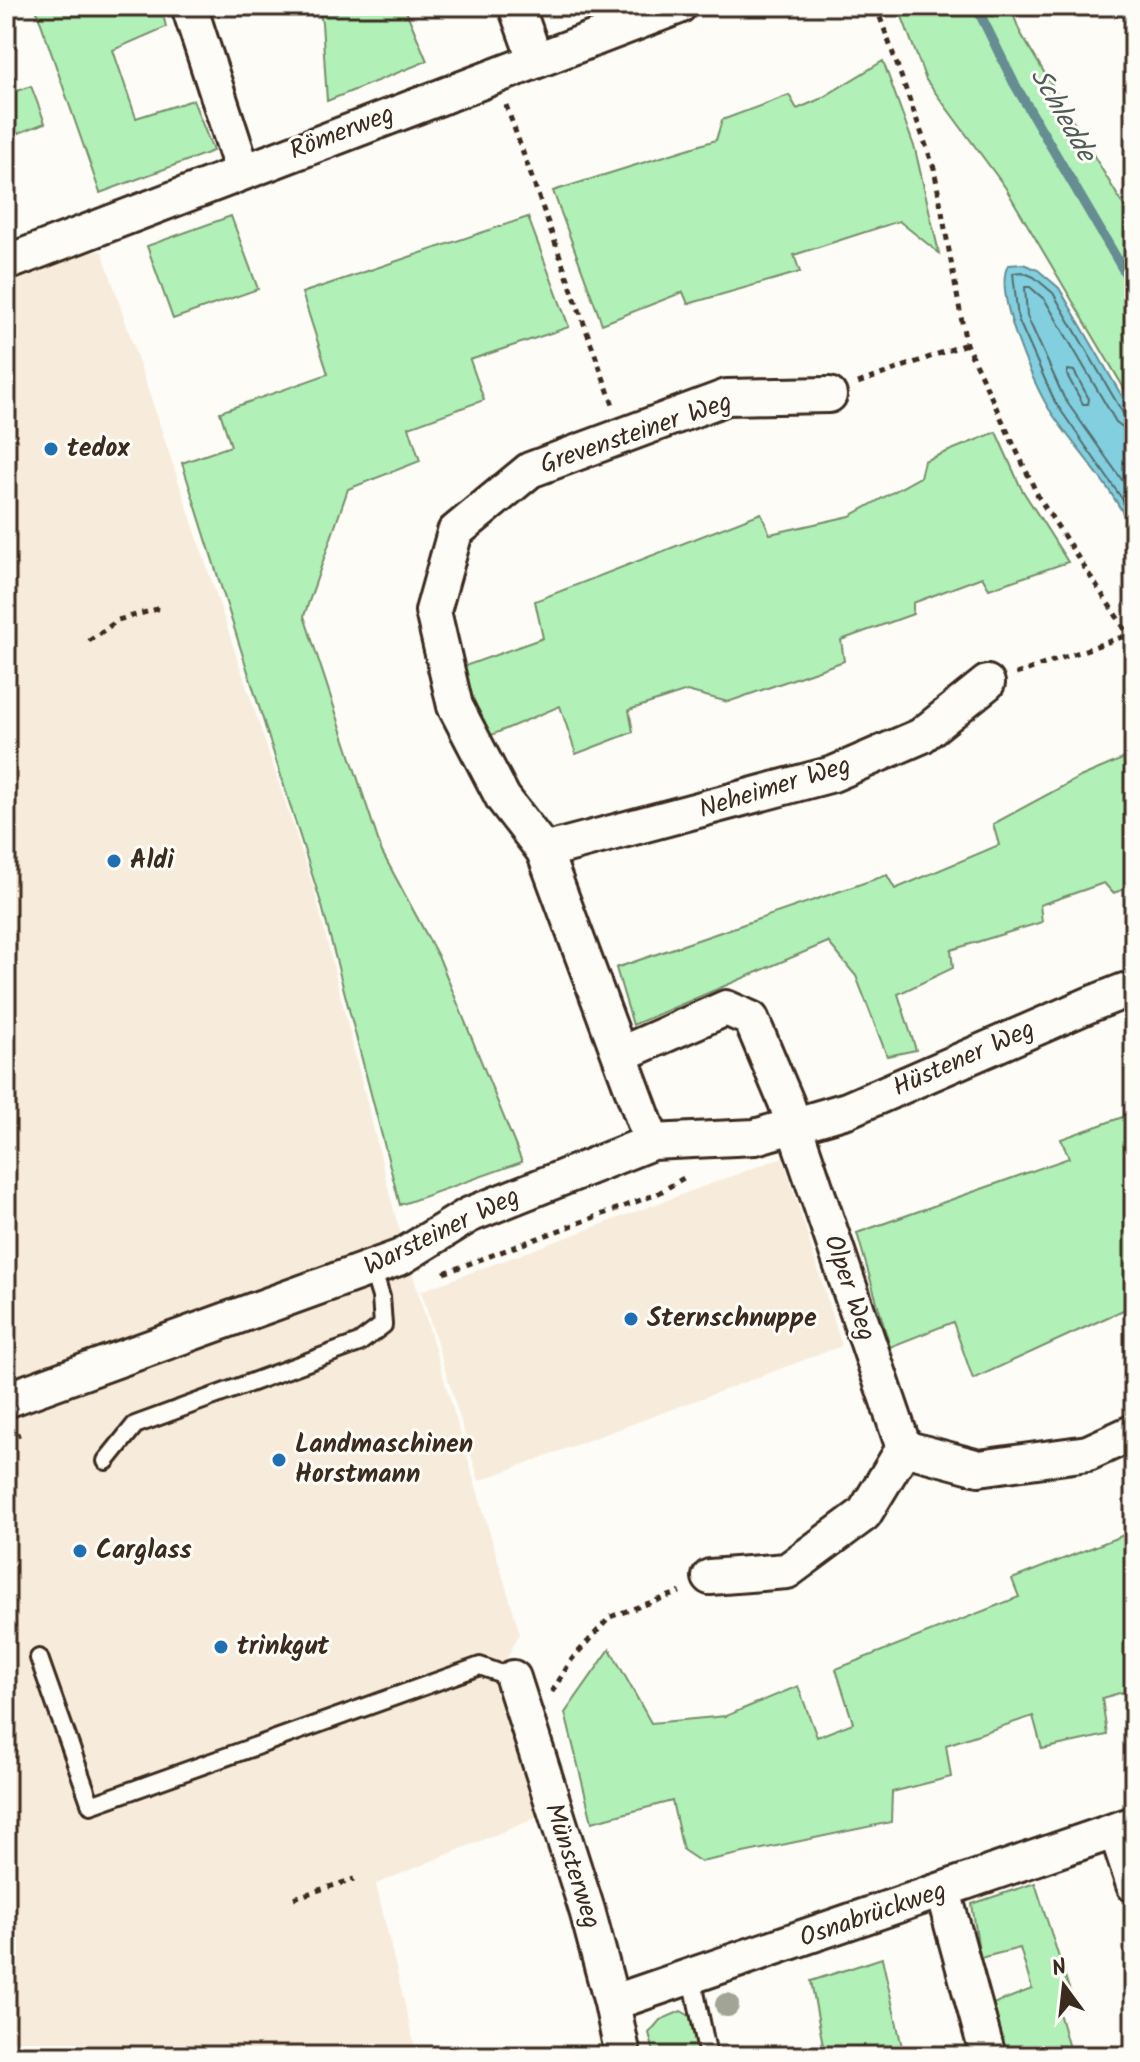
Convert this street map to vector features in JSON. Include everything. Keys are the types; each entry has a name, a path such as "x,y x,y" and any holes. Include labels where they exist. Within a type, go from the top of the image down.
{"street":[{"path":"189,6 243,172"},
{"path":"516,6 535,59"},
{"name":"Römerweg","path":"6,263 679,6"},
{"name":"Grevensteiner Weg","path":"652,1142 544,851 503,798 455,706 433,611 455,532 530,470 727,397 829,395"},
{"name":"Neheimer Weg","path":"544,851 833,774 921,736 987,683"},
{"name":"Hüstener Weg","path":"794,1127 847,1110 1091,1004 1124,991 1134,991"},
{"path":"621,1054 726,1008 751,1019 794,1127"},
{"name":"Warsteiner Weg","path":"6,1400 401,1257 469,1215 652,1142 755,1137 794,1127"},
{"name":"Olper Weg","path":"794,1127 904,1448"},
{"path":"710,1577 787,1571 864,1514 904,1448 979,1468 1088,1453 1134,1432"},
{"name":"Münsterweg","path":"513,1678 587,1910 623,2056"},
{"path":"1125,1827 1134,1885"},
{"name":"Osnabrückweg","path":"612,2003 1125,1827"},
{"path":"943,1891 988,2056"}],"lane":[{"path":"106,1461 135,1425 359,1343 383,1325 381,1297 372,1268"},
{"path":"39,1658 91,1805 480,1666 513,1678"},
{"path":"692,1977 708,2056"}],"path":[{"path":"876,6 934,168 966,344 1039,498 1134,643"},
{"path":"495,74 607,391 626,435"},
{"path":"829,395 966,344"},
{"path":"89,641 118,620 161,608"},
{"path":"987,683 1128,635"},
{"path":"530,1729 572,1659 610,1617 682,1591 710,1577"},
{"path":"294,1898 354,1879"}],"shaded area":[{"path":"102,251 314,889 394,1211 520,1634 495,1679 541,1816 376,1884 417,2056 6,2056 6,260"},
{"name":"Sternschnuppe","path":"783,1157 842,1346 479,1481 421,1291"}],"green space":[{"path":"35,6 161,6 166,27 113,50 136,118 193,100 213,151 100,193"},
{"path":"318,6 404,6 427,61 327,101"},
{"path":"898,6 1010,6 1020,32 1134,223 1134,405 1005,187 926,80"},
{"path":"883,61 915,149 939,253 899,221 794,255 800,272 688,304 683,292 602,324 553,191 716,140 722,120 789,95 797,109 820,99"},
{"path":"31,86 45,123 6,138 6,95"},
{"path":"231,216 258,289 173,319 147,246"},
{"path":"528,217 569,327 470,360 484,400 409,427 420,461 348,489 304,616 382,852 440,960 522,1162 400,1205 322,906 182,463 231,446 220,412 328,374 302,293"},
{"path":"996,432 1021,488 1068,562 989,589 982,577 913,603 913,614 841,640 844,661 728,702 687,691 629,710 633,732 576,754 560,706 487,737 462,667 543,638 535,601 761,513 770,534 850,516 920,477 924,461"},
{"path":"1134,754 1134,886 1113,893 1104,883 1040,905 1042,922 951,950 953,968 898,994 916,1050 887,1056 856,976 828,942 633,1025 616,968 887,875 895,889 999,845 993,824 1080,777"},
{"path":"1134,1113 1134,1305 973,1379 953,1322 890,1347 857,1233 1069,1158 1061,1139"},
{"path":"1134,1531 1134,1689 1102,1698 1107,1735 1042,1749 1033,1716 946,1745 951,1777 892,1792 891,1822 701,1862 683,1850 672,1801 592,1822 565,1713 610,1649 651,1723 726,1716 798,1686 817,1737 853,1723 836,1669 1019,1597 1012,1579"},
{"path":"1035,1883 1074,2004 1058,2009 1070,2052 1089,2047 1092,2056 1007,2056 993,2004 1032,1989 1020,1948 980,1958 972,1904"},
{"path":"882,1958 904,2056 825,2056 811,1981"},
{"path":"681,2011 697,2020 703,2056 655,2056 649,2033 660,2020"}],"water":[{"path":"1023,264 1038,270 1059,288 1134,417 1134,537 1107,487 1049,409 1033,379 1016,337 1006,295 1008,265"}],"waterway":[{"name":"Schledde","path":"976,6 1014,83 1134,288"}],"place":[{"name":"tedox","path":"51,449"},
{"name":"Aldi","path":"114,861"},
{"name":"Sternschnuppe","path":"631,1319"},
{"name":"Landmaschinen Horstmann","path":"279,1460"},
{"name":"Carglass","path":"80,1551"},
{"name":"trinkgut","path":"221,1647"}]}
